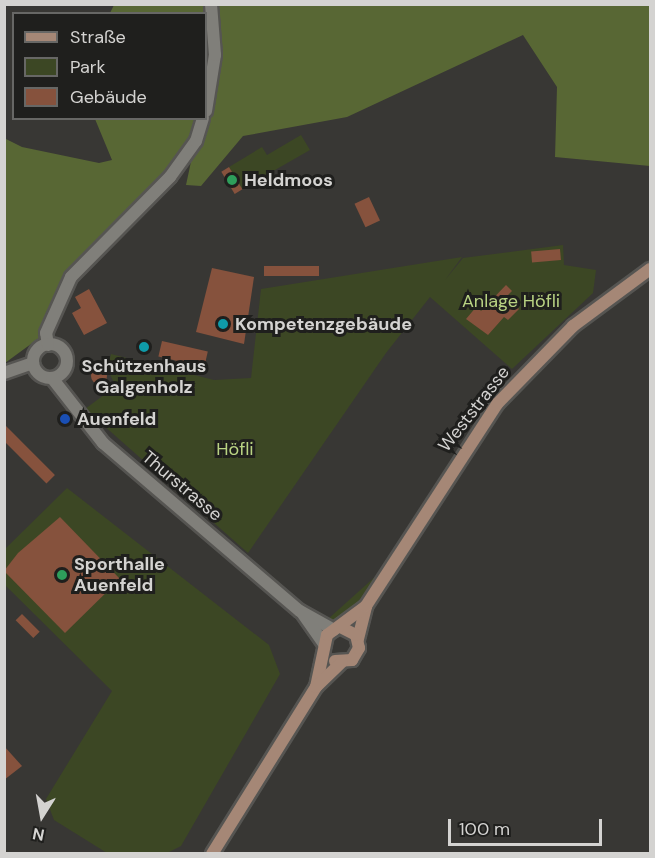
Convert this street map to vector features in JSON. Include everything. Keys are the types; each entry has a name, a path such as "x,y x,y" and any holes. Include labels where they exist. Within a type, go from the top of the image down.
{"main road":[{"name":"Weststrasse","path":"316,687 325,648 338,629 366,606 497,404 573,326 651,269"},
{"name":"Weststrasse","path":"342,662 355,656 366,606"},
{"path":"338,629 358,639"},
{"path":"213,854 316,687 342,662 325,648"}],"street":[{"path":"207,105 215,55 211,4"},
{"path":"48,345 46,333 71,277 170,177 196,141 202,120"},
{"path":"4,373 33,363 39,349 48,345 58,346 67,358 64,371 52,378"},
{"name":"Thurstrasse","path":"33,363 38,373 52,378 103,443 300,611 338,629"},
{"name":"Thurstrasse","path":"300,611 325,648"}],"green space":[{"path":"114,5 650,5 650,166 555,157 557,87 523,35 347,117 243,136 201,186 186,185 195,143 170,177 91,252 46,333 5,363 4,138 22,147 99,163 112,160 95,120 207,120 207,12 110,12"},
{"path":"301,135 310,150 242,189 229,167 262,147 267,155"},
{"name":"Höfli","path":"563,245 564,265 596,270 593,293 512,369 430,297 386,353 248,553 85,409 116,386 107,369 111,354 214,380 251,378 261,289 462,257 445,280 463,258"},
{"path":"67,488 269,645 280,674 181,846 165,854 107,853 54,820 46,799 112,691 5,585 5,549"},
{"path":"377,575 351,612 337,621 328,619"}],"building":[{"name":"Heldmoos","path":"229,167 242,189 235,194 221,172"},
{"path":"369,197 380,221 365,227 354,204"},
{"path":"560,249 561,260 532,262 531,252"},
{"path":"264,266 319,266 319,276 264,276"},
{"path":"212,268 254,277 244,344 196,332"},
{"path":"506,285 512,291 507,296 519,309 508,320 504,317 488,335 466,319 477,306 481,311"},
{"path":"89,289 107,323 84,335 72,313 81,308 75,297"},
{"path":"162,341 208,352 204,367 158,357"},
{"path":"96,368 102,368 107,376 105,382 96,384 91,379 91,373"},
{"path":"4,424 55,475 46,483 4,441"},
{"name":"Sporthalle Auenfeld","path":"60,517 120,579 65,633 4,571 18,553"},
{"path":"22,614 40,632 33,638 16,620"},
{"path":"4,746 22,766 4,780"}],"place":[{"name":"Heldmoos","path":"232,180"},
{"name":"Kompetenzgebäude","path":"223,324"},
{"name":"Schützenhaus Galgenholz","path":"144,347"},
{"name":"Auenfeld","path":"65,419"},
{"name":"Sporthalle Auenfeld","path":"62,575"}],"park label":[{"name":"Anlage Höfli","path":"511,301"}]}
